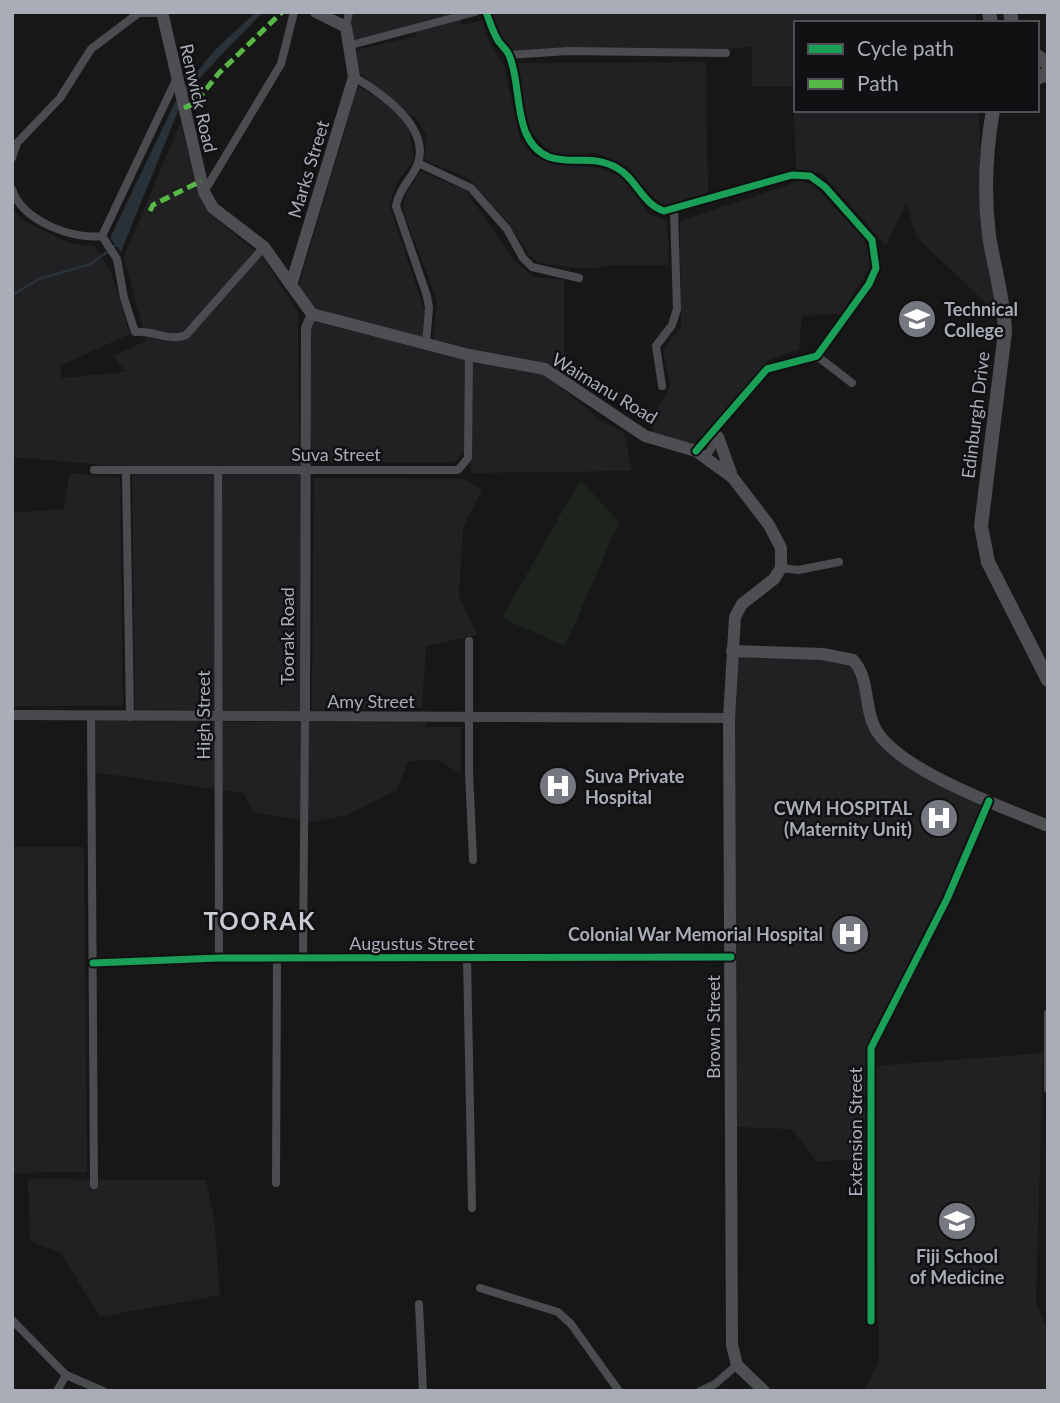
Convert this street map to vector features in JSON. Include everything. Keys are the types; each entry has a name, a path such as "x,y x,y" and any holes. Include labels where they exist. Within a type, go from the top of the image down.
{"highway":[{"path":"987,112 988,141"},
{"name":"Edinburgh Drive","path":"993,112 988,141 989,233 1004,311 1005,332 981,526 988,562 1048,680"},
{"name":"Edinburgh Drive","path":"988,141 999,112"}],"main road":[{"name":"Renwick Road","path":"162,12 204,192"},
{"path":"316,12 346,27"},
{"name":"Marks Street","path":"291,285 354,77 346,27"},
{"path":"204,192 213,208 264,247 312,314"},
{"name":"Waimanu Road","path":"312,314 469,355 545,369 645,436 701,454 733,478 769,525 781,548 781,568"},
{"name":"Toorak Road","path":"305,719 306,328 312,314"},
{"path":"721,431 733,478"},
{"path":"781,568 774,579 742,604 735,617 732,651 823,654 853,660 864,677 874,726 885,744 905,758 989,801 1048,826"},
{"name":"Brown Street","path":"732,651 729,718 732,1345 737,1365"},
{"name":"Amy Street","path":"12,715 305,719 729,718"},
{"path":"737,1365 764,1391"}],"street":[{"path":"12,158 17,143 60,98 91,49 140,13 162,12"},
{"path":"204,192 281,64 294,12"},
{"path":"346,27 349,12"},
{"path":"351,45 475,12"},
{"path":"486,12 497,40 509,55 526,135 547,156 562,160 596,159 612,165 626,173 657,209 674,209 792,175 810,176 825,187 872,240 876,268 869,284 817,356 767,369 701,454"},
{"path":"509,55 568,51 726,53"},
{"path":"354,77 407,119 416,134 418,163 398,195 396,206 427,296 429,308 426,344"},
{"path":"102,236 176,80"},
{"path":"418,163 471,188 506,229 523,258 532,267 579,278"},
{"path":"12,189 17,201 29,214 73,236 102,236"},
{"path":"662,386 656,346 672,325 677,309 674,209"},
{"path":"102,236 117,259 124,298 135,332 148,331 179,338 186,335 264,247"},
{"name":"Suva Street","path":"94,470 458,470 468,458 469,355"},
{"path":"817,356 852,383"},
{"path":"701,454 721,431"},
{"name":"High Street","path":"218,471 219,958"},
{"path":"125,472 130,717"},
{"path":"781,568 798,570 839,562"},
{"path":"469,641 473,860"},
{"path":"91,717 94,1185"},
{"name":"Toorak Road","path":"303,959 305,719"},
{"name":"Extension Street","path":"871,1321 871,1048 947,899 989,801"},
{"name":"Augustus Street","path":"93,963 219,958 731,957"},
{"path":"276,1183 277,958"},
{"path":"467,959 471,1208"},
{"path":"1048,1013 1048,1089"},
{"path":"480,1288 558,1312 571,1324 620,1391"},
{"path":"419,1304 425,1390"},
{"path":"12,1320 66,1375 103,1391"},
{"path":"700,1391 715,1384 737,1365"},
{"path":"57,1391 66,1375"}],"shaded area":[{"path":"256,12 263,12 204,73 182,101 121,252 110,238 179,94 215,50"},
{"path":"352,12 470,12 352,42 348,26"},
{"path":"491,12 976,12 976,21 794,21 794,112 979,112 982,228 999,315 917,238 906,203 886,246 822,173 796,170 793,86 752,86 752,47 686,52 512,55 502,40"},
{"path":"459,16 462,25 482,20 487,37 504,65 520,140 533,155 551,163 599,168 622,177 649,214 667,220 669,265 615,265 585,269 539,263 530,256 509,224 470,179 424,160 427,137 416,117 402,111 360,73 356,50 416,36 414,30"},
{"path":"706,62 708,197 665,208 638,181 629,167 597,153 562,155 550,152 531,132 514,63"},
{"path":"358,86 388,104 408,123 414,159 397,182 389,204 425,312 422,340 375,330 309,306 299,285"},
{"path":"180,123 200,194 209,213 264,259 298,312 299,466 127,467 12,457 12,208 22,220 69,243 95,246 111,271 130,334 60,366 62,378 126,372 113,356 146,341 124,257"},
{"path":"421,171 465,190 514,260 534,277 564,280 564,381 543,366 468,356 464,453 455,462 313,462 307,399 307,337 315,318 433,343 437,300 403,211 405,195"},
{"path":"799,181 814,185 864,239 872,264 841,314 802,316 799,349 767,361 699,452 651,436 654,415 670,387 663,349 681,328 680,221"},
{"path":"468,360 541,371 599,419 622,432 626,438 631,471 471,473"},
{"path":"302,470 300,713 135,711 132,473"},
{"path":"70,473 120,478 123,706 12,706 12,513 63,509"},
{"path":"314,478 464,479 482,490 463,527 459,596 477,635 426,646 422,708 312,710"},
{"path":"580,480 619,522 565,646 502,618"},
{"name":"Colonial War Memorial Hospital","path":"737,650 851,662 881,745 986,799 943,899 868,1047 869,1158 817,1162 792,1129 736,1127 733,661"},
{"path":"94,718 225,722 426,722 426,727 461,727 461,775 439,760 408,761 397,790 348,815 310,822 254,812 243,793 92,772"},
{"path":"12,847 84,847 87,1172 12,1173"},
{"name":"Fiji School of Medicine","path":"1043,1053 1036,1302 1048,1332 1048,1391 864,1391 879,1360 873,1066"},
{"path":"28,1179 206,1180 214,1219 220,1295 100,1317 61,1253 30,1241"}],"waterway":[{"path":"12,295 39,279 91,264 115,246"}],"marked path":[{"path":"184,108 195,103 219,73 282,12"},
{"path":"150,211 153,205 201,181"}],"cycle path":[{"path":"486,12 497,39 509,55 523,126 537,149 549,157 591,160 617,168 624,172 650,203 664,211 792,175 810,176 825,187 872,240 876,268 869,284 817,356 767,369 696,451"},
{"path":"871,1321 871,1048 947,899 989,801"},
{"path":"93,963 219,958 731,957"}],"place":[{"name":"Technical College","path":"917,319"},
{"name":"Suva Private Hospital","path":"558,786"},
{"name":"CWM HOSPITAL (Maternity Unit)","path":"939,818"},
{"name":"Colonial War Memorial Hospital","path":"850,934"},
{"name":"Fiji School of Medicine","path":"957,1221"}],"district":[{"name":"TOORAK","path":"260,920"}]}
